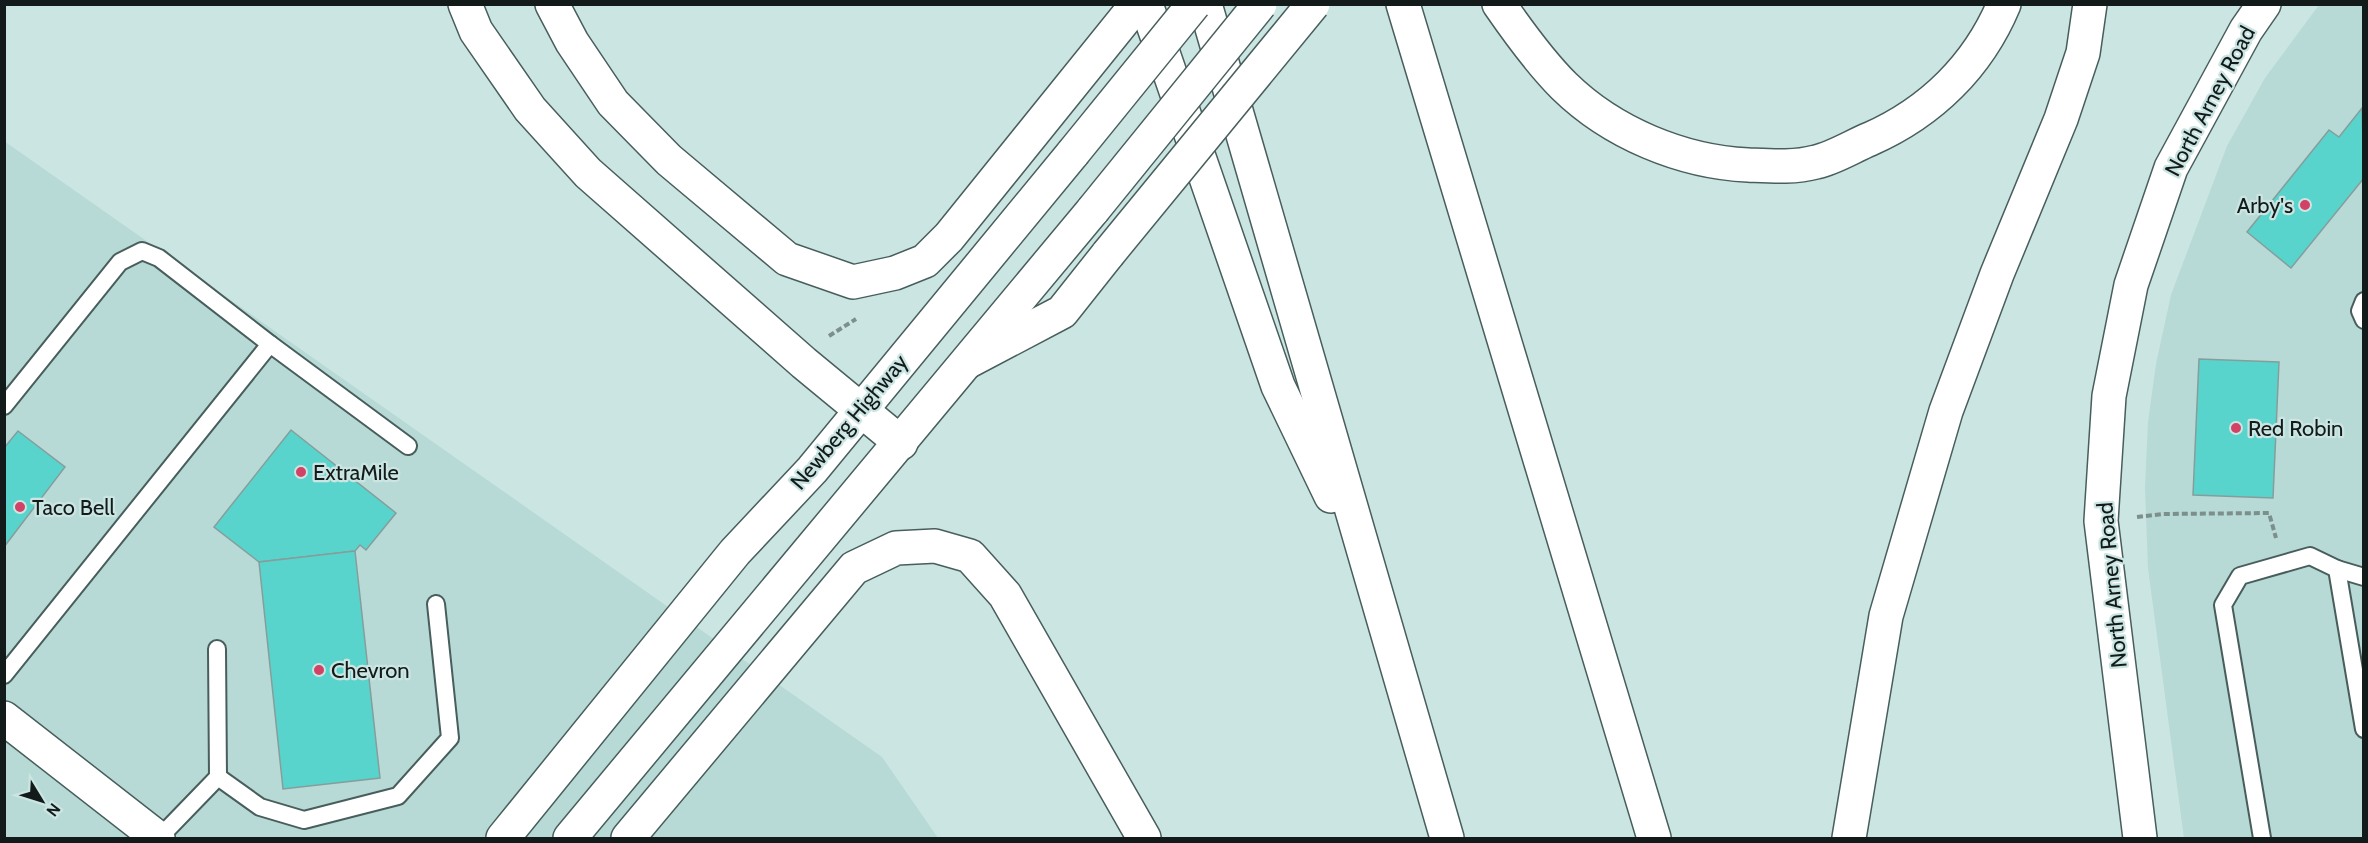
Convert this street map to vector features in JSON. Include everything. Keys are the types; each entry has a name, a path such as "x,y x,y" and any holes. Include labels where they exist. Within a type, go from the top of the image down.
{"main road":[{"path":"465,4 476,31 530,109 588,173 901,443"},
{"path":"552,4 572,42 613,104 669,160 787,259 853,282 895,273 925,261 949,237 1137,4"},
{"path":"1146,4 1278,387 1370,576"},
{"name":"Newberg Highway","path":"503,838 735,552 812,470 1194,4"},
{"path":"1205,4 1447,838"},
{"path":"570,838 969,361 1260,4"},
{"path":"969,361 1062,312 1313,4"},
{"path":"1403,4 1654,838"},
{"path":"1499,4 1530,46 1565,87 1602,117 1662,148 1718,163 1777,166 1816,162 1894,129 1931,104 1962,74 1993,30 2004,4"},
{"path":"1849,838 1889,604 1946,411 1997,274 2065,108 2083,53 2091,4"},
{"name":"North Arney Road","path":"2140,838 2101,521 2109,396 2131,285 2172,168 2246,30 2264,4"},
{"path":"628,838 854,568 896,548 935,546 970,556 1005,595 1144,838"},
{"path":"4,718 159,838"}],"lane":[{"path":"4,406 120,262 142,251 159,258 408,446"},
{"path":"2364,301 2360,311 2364,320"},
{"path":"4,675 270,344"},
{"path":"2262,838 2223,605 2240,576 2310,556 2337,569 2364,577"},
{"path":"2337,569 2364,729"},
{"path":"218,777 260,807 304,820 398,796 450,738 436,604"},
{"path":"159,838 218,777 217,649"}],"path":[{"path":"829,336 858,318"},
{"path":"2101,521 2163,514 2269,513 2283,564"}],"shaded area":[{"path":"2319,5 2363,5 2363,838 2184,838 2148,568 2145,488 2148,422 2156,364 2171,295 2227,146 2265,78"},
{"path":"4,141 882,757 938,838 5,838"}],"building":[{"name":"Arby's","path":"2362,108 2364,178 2291,268 2247,232 2329,130 2339,137"},
{"name":"Red Robin","path":"2199,359 2279,362 2273,498 2193,495"},
{"name":"ExtraMile","path":"291,430 396,513 366,550 360,545 355,551 259,562 214,527"},
{"name":"Taco Bell","path":"18,431 65,467 4,547 4,448"},
{"name":"Chevron","path":"355,551 380,778 283,789 259,562"}],"place":[{"name":"Arby's","path":"2305,205"},
{"name":"Red Robin","path":"2236,428"},
{"name":"ExtraMile","path":"301,472"},
{"name":"Taco Bell","path":"20,507"},
{"name":"Chevron","path":"319,670"}]}
